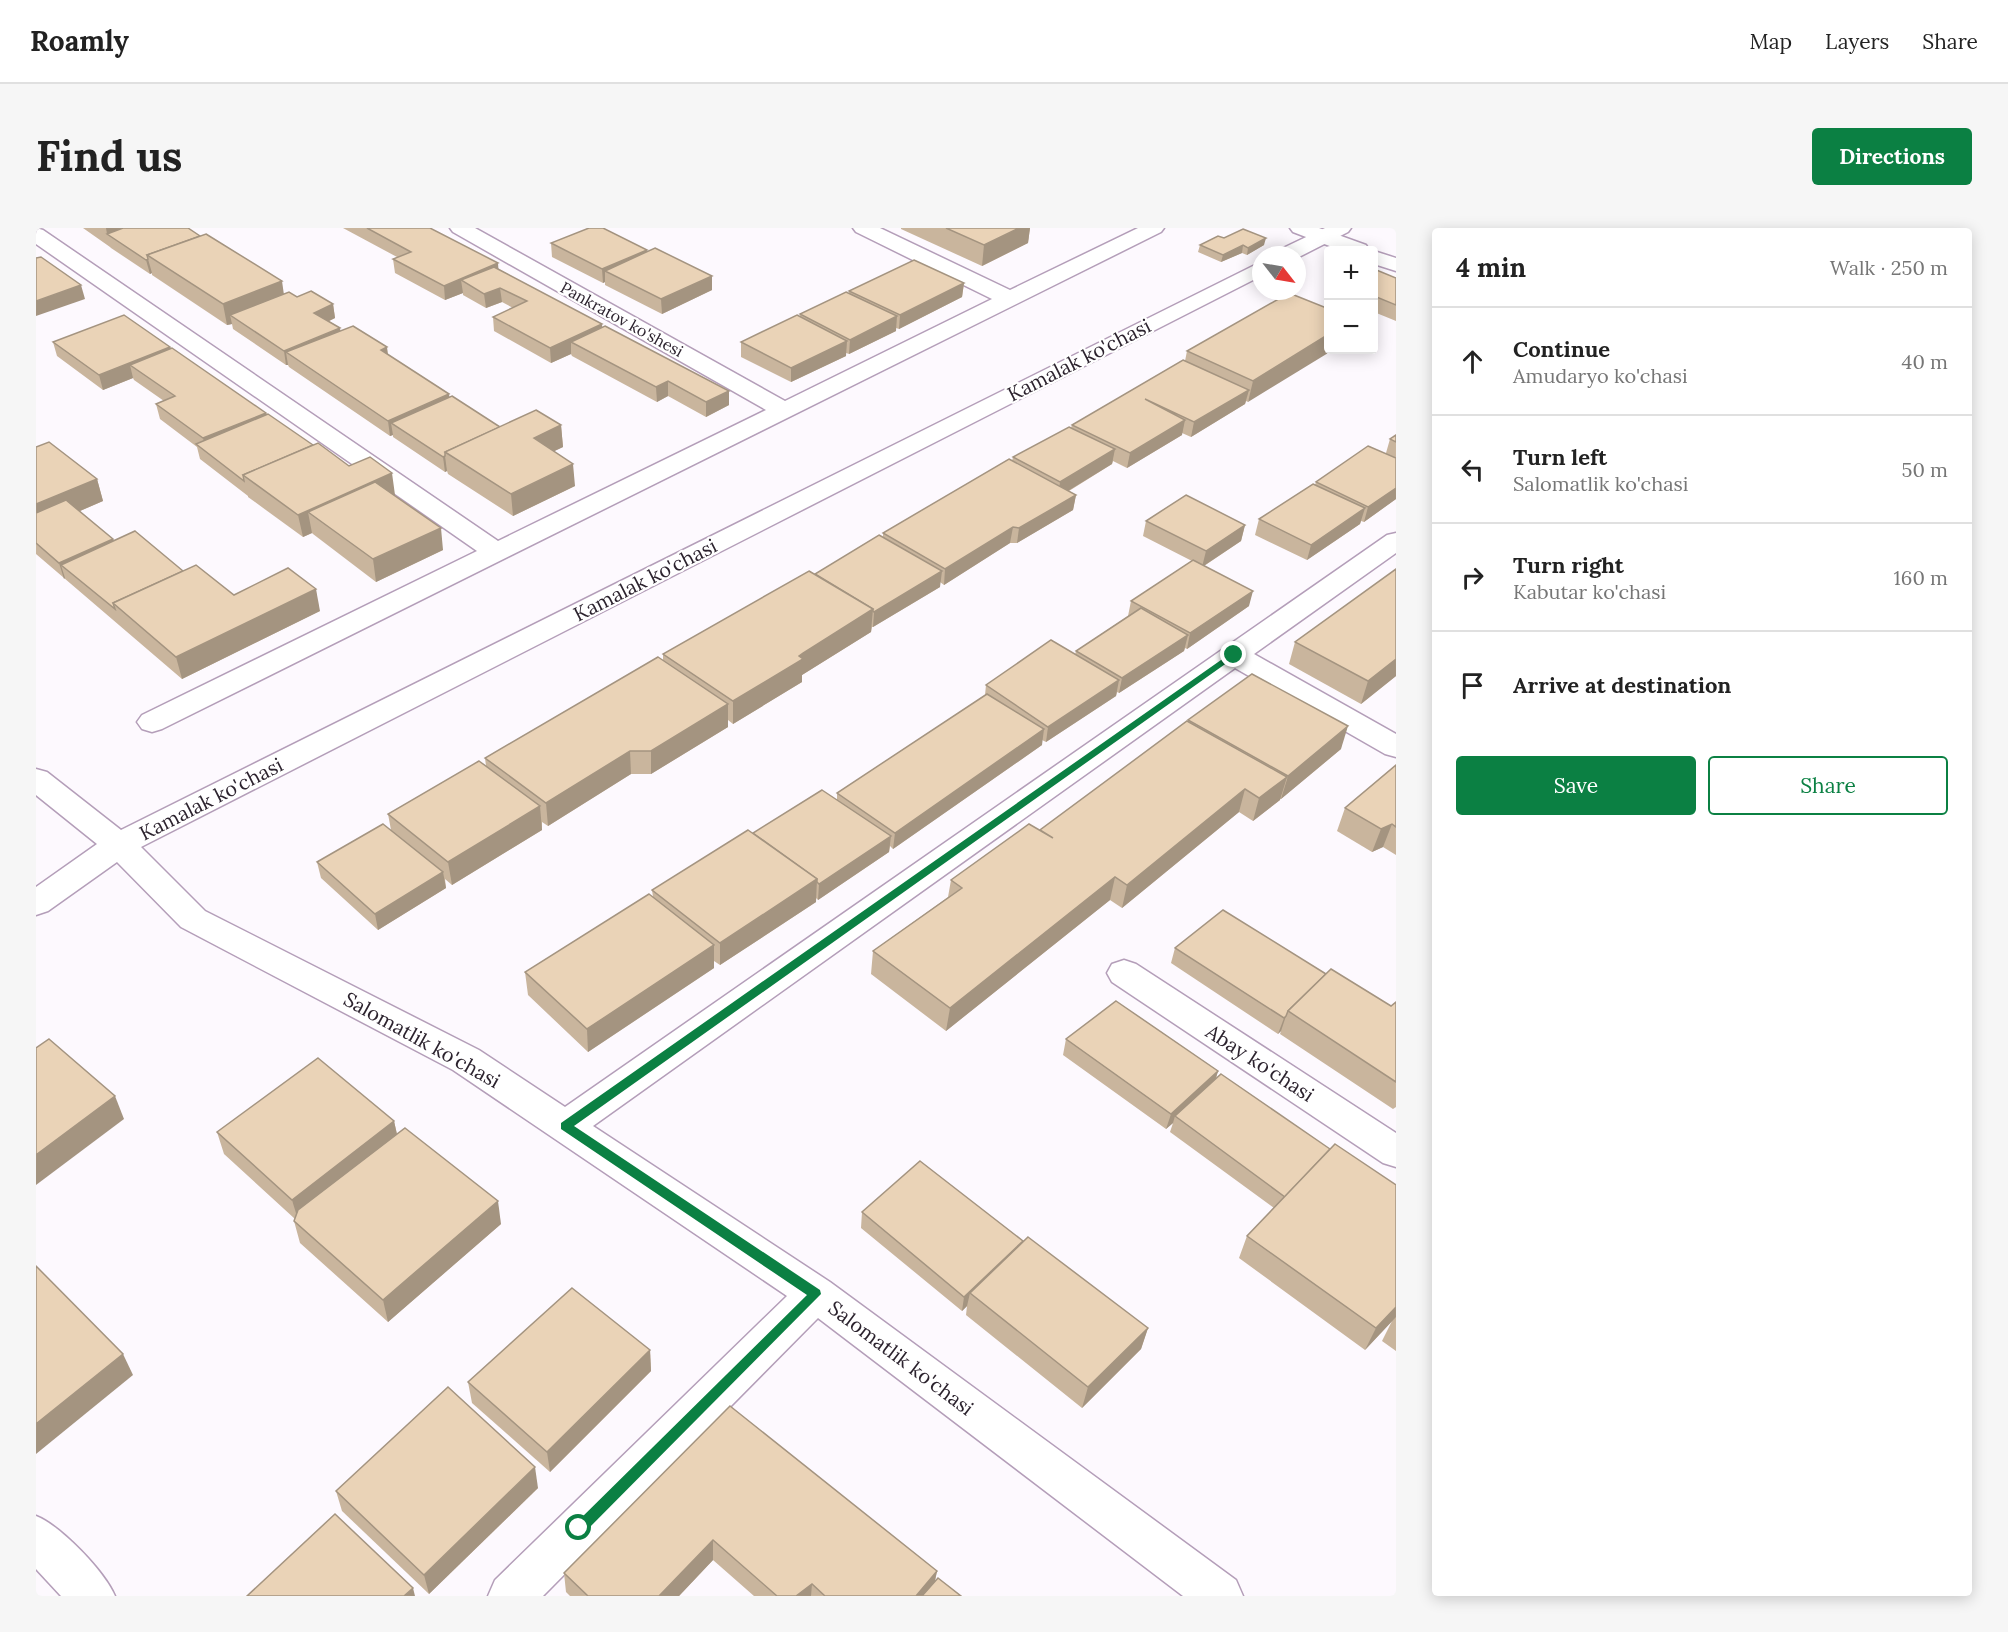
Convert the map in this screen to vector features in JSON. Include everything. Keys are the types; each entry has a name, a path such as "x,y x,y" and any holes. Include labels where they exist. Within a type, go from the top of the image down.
{"street":[{"name":"Pankratov ko'shesi","path":"460,228 784,410"},
{"path":"863,228 1010,299"},
{"path":"152,722 1154,228"},
{"path":"1300,228 1332,232 1352,246"},
{"path":"1305,246 1332,232"},
{"path":"36,234 496,552"},
{"path":"1378,259 1396,266"},
{"name":"Kamalak ko'chasi","path":"36,903 119,845 1252,273"},
{"path":"565,1126 1396,541"},
{"path":"1234,655 1396,747"},
{"name":"Salomatlik ko'chasi","path":"36,779 119,845 193,919 466,1060 816,1294 1220,1596"},
{"name":"Abay ko'chasi","path":"1124,973 1396,1152"},
{"path":"511,1596 816,1294"},
{"path":"36,1537 92,1596"}],"building":[{"path":"123,228 188,228 200,236 147,255 146,260 107,234"},
{"path":"367,228 430,228 498,263 444,286 393,259 411,252"},
{"path":"589,228 603,228 647,250 602,269 551,243"},
{"path":"946,228 1019,228 984,245"},
{"path":"1243,229 1266,238 1248,248 1243,245 1223,255 1200,245 1218,236 1224,238"},
{"path":"206,234 282,281 223,304 147,255"},
{"path":"655,248 712,276 661,299 605,271"},
{"path":"41,257 81,285 36,301 36,258"},
{"path":"914,260 964,283 900,315 849,291"},
{"path":"494,267 602,324 550,348 493,317 527,301 500,288 484,294 461,280"},
{"path":"1378,271 1396,278 1396,305 1378,298"},
{"path":"311,291 333,304 314,313 340,328 284,351 230,315 289,292 297,297"},
{"path":"846,292 897,316 850,340 800,314"},
{"path":"1277,300 1306,300 1324,307 1324,337 1253,381 1187,351"},
{"path":"124,315 170,347 99,375 53,342"},
{"path":"797,315 847,341 791,368 741,342"},
{"path":"353,326 387,347 381,350 449,394 388,421 286,352"},
{"path":"605,326 729,391 706,402 668,381 656,387 571,342"},
{"path":"172,348 266,413 203,438 156,404 175,396 130,365"},
{"path":"1183,360 1249,390 1194,422 1145,399 1185,420 1130,453 1072,425"},
{"path":"452,396 500,427 445,452 443,457 391,423"},
{"path":"536,410 561,425 534,438 573,464 511,494 445,452"},
{"path":"268,414 313,445 243,475 244,481 196,444"},
{"path":"1069,427 1115,449 1060,482 1013,457"},
{"path":"49,442 97,479 36,504 36,447"},
{"path":"318,443 349,466 370,457 392,473 298,515 243,475"},
{"path":"1368,446 1396,458 1396,488 1368,507 1316,482"},
{"path":"1009,459 1076,495 1019,528 1013,527 945,569 883,533"},
{"path":"375,482 441,528 373,559 308,512"},
{"path":"1313,484 1365,508 1311,545 1259,519"},
{"path":"1186,495 1245,525 1206,551 1146,521"},
{"path":"66,500 113,539 59,563 36,543 36,513"},
{"path":"135,531 183,571 113,603 115,609 61,565"},
{"path":"879,535 942,571 874,612 873,609 815,574"},
{"path":"1193,560 1253,591 1190,633 1131,601"},
{"path":"196,565 234,595 288,568 316,589 176,657 113,603"},
{"path":"1396,569 1396,659 1368,681 1295,642"},
{"path":"809,571 873,609 799,656 803,659 733,701 663,654"},
{"path":"1141,608 1188,635 1122,678 1076,651"},
{"path":"1051,640 1119,680 1048,727 986,685"},
{"path":"658,657 728,704 651,751 630,751 546,803 485,758"},
{"path":"1252,674 1348,726 1288,776 1188,720"},
{"path":"987,694 1044,729 895,833 837,793"},
{"path":"1187,721 1287,777 1259,798 1245,789 1127,885 1115,877 950,1008 873,951 962,888 951,880 1029,824 1053,838 1040,830"},
{"path":"479,761 540,806 448,862 388,814"},
{"path":"1396,765 1396,827 1392,824 1381,829 1345,808"},
{"path":"822,790 891,836 819,884 817,879 753,833"},
{"path":"383,824 443,872 375,914 317,862"},
{"path":"748,830 817,879 720,943 652,890"},
{"path":"649,894 714,945 587,1029 525,972"},
{"path":"1223,910 1326,974 1288,1011 1284,1018 1175,948"},
{"path":"1331,969 1391,1006 1396,1002 1396,1082 1288,1011"},
{"path":"1116,1001 1218,1071 1171,1114 1066,1039"},
{"path":"49,1039 115,1096 36,1155 36,1048"},
{"path":"318,1058 394,1121 292,1200 217,1132"},
{"path":"1221,1074 1330,1149 1285,1197 1175,1116"},
{"path":"405,1128 498,1201 383,1300 294,1221 298,1210"},
{"path":"1335,1144 1396,1185 1396,1307 1376,1328 1247,1236"},
{"path":"920,1161 1023,1241 964,1297 862,1212"},
{"path":"1028,1237 1148,1328 1088,1387 970,1293"},
{"path":"36,1266 123,1354 36,1424"},
{"path":"572,1288 650,1350 547,1452 468,1382"},
{"path":"448,1387 535,1467 424,1575 336,1491"},
{"path":"730,1406 937,1571 916,1596 825,1596 812,1584 796,1596 777,1596 713,1540 659,1596 588,1596 564,1573"},
{"path":"335,1514 413,1588 404,1596 247,1596"},
{"path":"938,1578 961,1596 922,1596"}],"route":[{"path":"579,1528 816,1294 565,1126 1234,655"}]}
